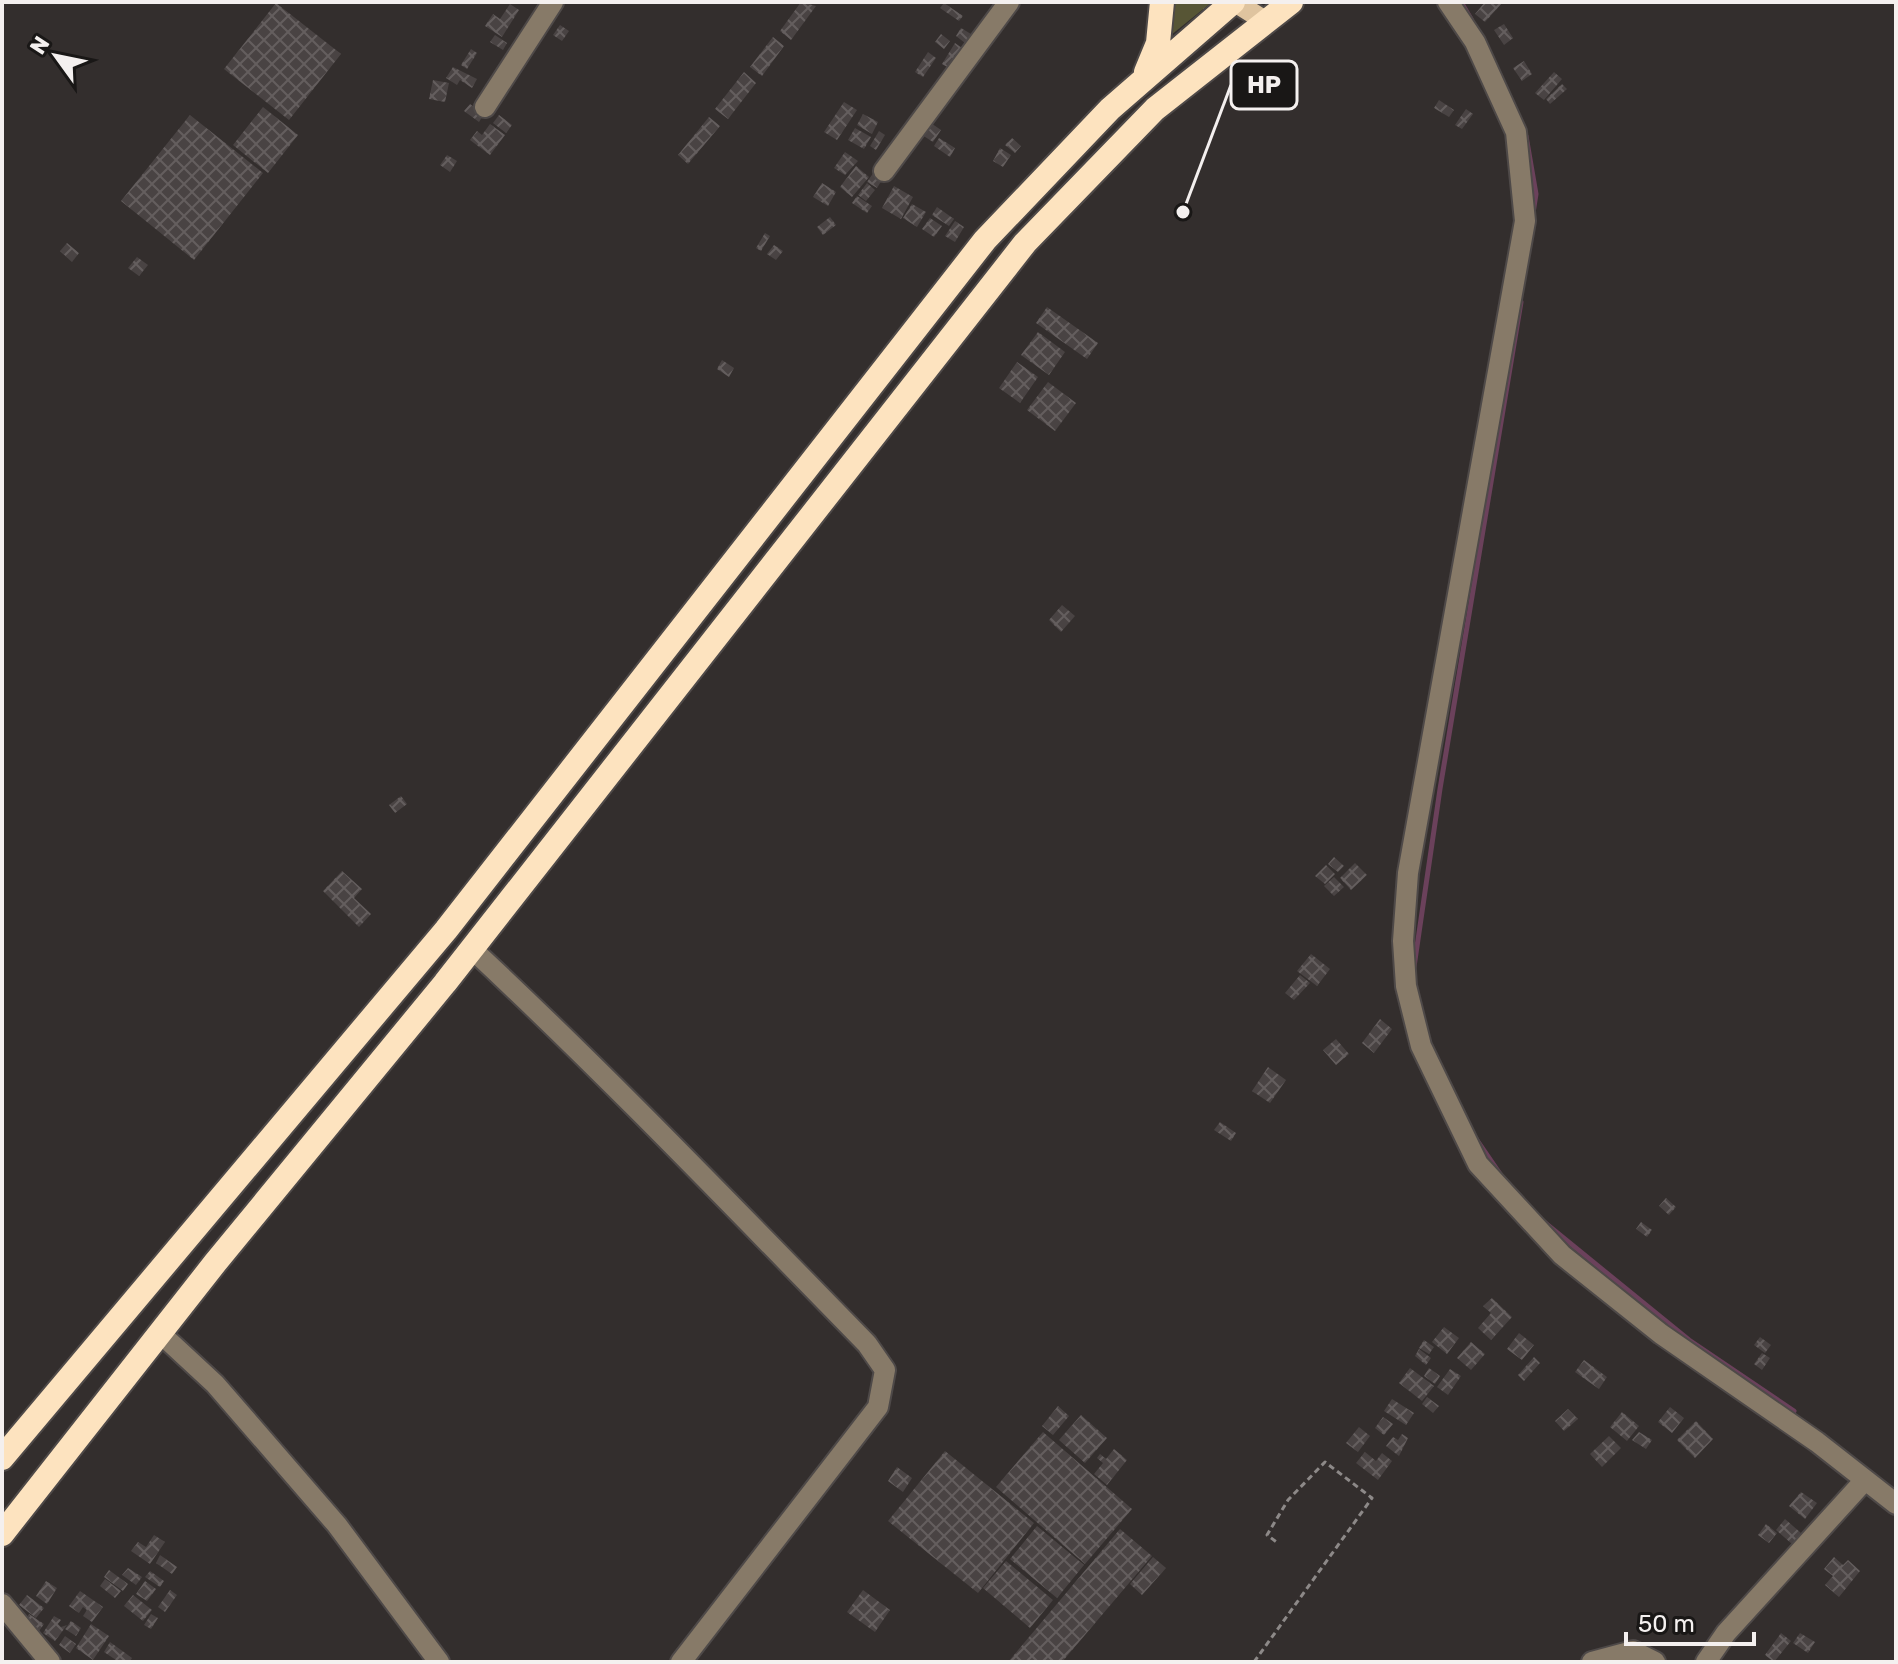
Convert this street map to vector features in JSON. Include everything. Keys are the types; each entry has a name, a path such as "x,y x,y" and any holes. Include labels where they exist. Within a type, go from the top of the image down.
{"highway":[{"path":"1141,82 1158,43 1162,2"},
{"path":"2,1458 446,930 985,240 1042,177 1141,82 1234,2"},
{"path":"2,1534 160,1333 472,949 1025,243 1155,109 1278,8"}],"main road":[{"path":"1234,2 1278,8"}],"street":[{"path":"485,107 553,2"},
{"path":"884,171 1009,2"},
{"path":"1448,2 1475,42 1516,132 1525,221 1408,873 1404,956 1406,986 1421,1046 1478,1164 1562,1255 1661,1334 1817,1442 1896,1504"},
{"path":"472,949 563,1034 717,1189 867,1344 885,1370 878,1407 681,1662"},
{"path":"160,1333 215,1384 337,1525 439,1662"},
{"path":"1706,1662 1726,1633 1865,1480"},
{"path":"2,1604 50,1662"},
{"path":"1592,1662 1633,1651 1655,1662"}],"path":[{"path":"1254,1662 1372,1498 1325,1462 1288,1500 1267,1535 1278,1543"}],"green space":[{"path":"1171,2 1212,2 1171,35"}],"building":[{"path":"801,2 816,6 791,40 780,31"},
{"path":"1485,2 1503,2 1485,22 1475,14"},
{"path":"276,3 341,54 289,120 224,69"},
{"path":"944,3 963,16 959,21 940,8"},
{"path":"510,4 519,10 502,37 485,26 493,14 500,19"},
{"path":"1504,24 1513,38 1504,45 1494,30"},
{"path":"560,25 569,31 562,41 553,35"},
{"path":"961,28 971,34 965,43 956,36"},
{"path":"941,34 950,41 944,49 935,42"},
{"path":"495,35 507,43 503,50 490,42"},
{"path":"773,37 784,46 762,76 750,67"},
{"path":"955,43 962,48 949,68 942,64"},
{"path":"471,49 477,53 467,69 461,65"},
{"path":"928,52 936,58 923,77 915,72"},
{"path":"1524,61 1532,74 1522,81 1513,68"},
{"path":"453,67 477,79 472,88 460,80 457,85 446,78"},
{"path":"744,72 756,83 728,119 715,109"},
{"path":"1554,72 1562,79 1544,100 1535,93"},
{"path":"433,80 449,83 445,102 429,99"},
{"path":"1562,84 1567,89 1550,104 1546,99"},
{"path":"1439,100 1454,110 1449,117 1434,108"},
{"path":"844,102 857,110 837,140 824,132"},
{"path":"470,104 484,114 479,122 464,111"},
{"path":"263,107 298,135 268,173 233,145"},
{"path":"1466,109 1473,114 1462,129 1455,125"},
{"path":"863,114 878,122 872,134 857,125"},
{"path":"190,115 263,173 194,260 121,201"},
{"path":"499,115 512,125 506,133 493,123"},
{"path":"709,117 720,126 688,164 678,155"},
{"path":"928,121 941,130 933,142 919,133"},
{"path":"490,124 505,135 490,155 470,140 477,131 482,135"},
{"path":"855,128 871,137 864,149 848,140"},
{"path":"879,131 885,135 876,150 870,146"},
{"path":"939,138 955,148 950,157 934,146"},
{"path":"1012,138 1021,146 1015,153 1005,145"},
{"path":"1000,148 1011,155 1003,167 993,161"},
{"path":"845,152 858,161 845,175 834,168"},
{"path":"447,155 457,161 450,172 440,165"},
{"path":"856,166 869,177 852,197 840,187"},
{"path":"876,169 885,175 877,188 867,182"},
{"path":"822,183 836,192 828,206 813,197"},
{"path":"867,183 875,190 866,201 858,195"},
{"path":"894,186 913,197 901,219 882,208"},
{"path":"857,196 872,206 867,213 852,203"},
{"path":"912,204 926,212 917,227 903,218"},
{"path":"937,207 954,219 949,226 932,215"},
{"path":"830,217 836,225 823,235 817,227"},
{"path":"930,218 942,226 934,237 922,229"},
{"path":"955,221 964,227 955,242 945,236"},
{"path":"765,233 770,236 761,251 756,248"},
{"path":"67,243 79,253 72,262 60,251"},
{"path":"774,245 783,251 776,260 767,254"},
{"path":"137,257 148,265 139,276 128,268"},
{"path":"1047,307 1098,343 1087,359 1036,323"},
{"path":"1038,332 1065,352 1049,375 1021,355"},
{"path":"722,360 734,368 729,377 717,369"},
{"path":"1017,362 1038,377 1020,403 999,388"},
{"path":"1048,382 1076,403 1055,431 1027,410"},
{"path":"1062,605 1075,616 1061,632 1049,620"},
{"path":"401,796 407,804 395,813 389,805"},
{"path":"1334,857 1344,866 1338,872 1328,864"},
{"path":"1355,863 1367,875 1351,890 1340,878"},
{"path":"1326,865 1335,874 1325,884 1315,876"},
{"path":"342,871 362,889 354,898 371,914 359,927 323,891"},
{"path":"1334,877 1344,887 1334,896 1324,886"},
{"path":"1311,954 1330,969 1317,986 1297,971"},
{"path":"1300,975 1310,983 1294,1000 1285,993"},
{"path":"1380,1019 1392,1029 1374,1053 1362,1043"},
{"path":"1336,1039 1349,1054 1336,1065 1323,1050"},
{"path":"1268,1067 1286,1080 1270,1103 1252,1091"},
{"path":"1220,1122 1236,1133 1231,1141 1214,1130"},
{"path":"1666,1198 1676,1207 1669,1215 1659,1206"},
{"path":"1641,1222 1652,1230 1647,1237 1636,1229"},
{"path":"1492,1298 1512,1317 1491,1340 1478,1328 1491,1313 1483,1306"},
{"path":"1444,1327 1459,1338 1447,1354 1432,1342"},
{"path":"1519,1333 1534,1345 1522,1360 1507,1349"},
{"path":"1760,1337 1771,1345 1765,1353 1754,1345"},
{"path":"1424,1340 1434,1347 1429,1354 1419,1348"},
{"path":"1471,1342 1485,1354 1471,1370 1457,1358"},
{"path":"1419,1349 1431,1358 1426,1365 1415,1356"},
{"path":"1762,1353 1770,1358 1762,1370 1754,1364"},
{"path":"1534,1357 1540,1363 1524,1381 1518,1375"},
{"path":"1584,1360 1607,1377 1599,1389 1575,1372"},
{"path":"1410,1368 1434,1386 1422,1401 1399,1383"},
{"path":"1429,1368 1440,1376 1435,1384 1424,1376"},
{"path":"1450,1369 1461,1376 1448,1395 1437,1387"},
{"path":"1427,1397 1439,1406 1433,1413 1422,1404"},
{"path":"1392,1399 1414,1413 1406,1425 1384,1411"},
{"path":"1058,1406 1069,1416 1053,1435 1042,1426"},
{"path":"1670,1407 1684,1418 1672,1433 1658,1422"},
{"path":"1568,1409 1578,1419 1564,1431 1555,1421"},
{"path":"1622,1412 1639,1426 1627,1441 1610,1427"},
{"path":"1081,1415 1107,1438 1085,1463 1059,1440"},
{"path":"1383,1417 1393,1424 1384,1435 1375,1428"},
{"path":"1696,1421 1713,1439 1695,1458 1677,1440"},
{"path":"1359,1427 1370,1436 1358,1452 1346,1443"},
{"path":"1043,1432 1132,1509 1085,1564 996,1487"},
{"path":"1639,1432 1652,1440 1646,1449 1632,1440"},
{"path":"1402,1434 1408,1438 1399,1456 1386,1446 1393,1437 1398,1440"},
{"path":"1609,1436 1621,1448 1602,1467 1590,1454"},
{"path":"1114,1449 1127,1460 1107,1485 1094,1474 1103,1463 1097,1458 1100,1454 1106,1459"},
{"path":"945,1451 1034,1523 978,1593 888,1521"},
{"path":"1365,1452 1376,1461 1382,1453 1392,1461 1378,1480 1356,1463"},
{"path":"897,1467 912,1478 903,1492 888,1481"},
{"path":"1801,1492 1817,1503 1805,1519 1789,1506"},
{"path":"1785,1519 1801,1533 1792,1544 1776,1530"},
{"path":"1766,1524 1777,1533 1769,1543 1758,1535"},
{"path":"1037,1526 1084,1565 1057,1598 1010,1559"},
{"path":"1120,1529 1152,1556 1062,1662 1008,1662"},
{"path":"154,1535 165,1542 150,1564 131,1551 138,1542 146,1547"},
{"path":"160,1555 177,1567 172,1574 156,1563"},
{"path":"1153,1557 1166,1568 1142,1595 1130,1584"},
{"path":"1834,1557 1843,1565 1848,1560 1860,1571 1839,1597 1825,1585 1833,1576 1824,1569"},
{"path":"1006,1561 1053,1600 1030,1628 983,1588"},
{"path":"128,1568 142,1577 136,1585 122,1575"},
{"path":"109,1570 128,1584 123,1591 104,1577"},
{"path":"150,1571 164,1581 160,1587 145,1577"},
{"path":"105,1579 121,1591 115,1598 100,1586"},
{"path":"46,1581 57,1588 47,1604 36,1596"},
{"path":"145,1581 156,1589 147,1601 136,1594"},
{"path":"170,1590 177,1595 165,1612 158,1607"},
{"path":"863,1590 890,1610 875,1632 847,1612"},
{"path":"80,1591 103,1607 92,1622 83,1616 87,1610 83,1607 79,1613 69,1606"},
{"path":"27,1595 44,1608 36,1618 19,1605"},
{"path":"133,1595 152,1610 143,1621 124,1606"},
{"path":"29,1614 44,1624 37,1634 22,1624"},
{"path":"151,1614 158,1618 151,1629 144,1625"},
{"path":"54,1616 61,1620 58,1624 61,1627 67,1625 55,1641 43,1633"},
{"path":"71,1621 81,1628 76,1636 65,1629"},
{"path":"91,1624 109,1636 93,1660 76,1648"},
{"path":"1781,1633 1791,1641 1774,1662 1765,1655"},
{"path":"1800,1633 1815,1642 1808,1653 1793,1643"},
{"path":"65,1636 76,1644 70,1653 59,1645"},
{"path":"110,1642 132,1658 129,1662 119,1662 104,1652"}],"waterway":[{"path":"1461,2 1471,19"},
{"path":"1526,136 1536,194 1533,213"},
{"path":"1414,967 1440,789 1521,302"},
{"path":"1474,1136 1500,1174"},
{"path":"1544,1222 1689,1340 1794,1411"}],"place":[{"name":"HP","path":"1183,212"}]}
